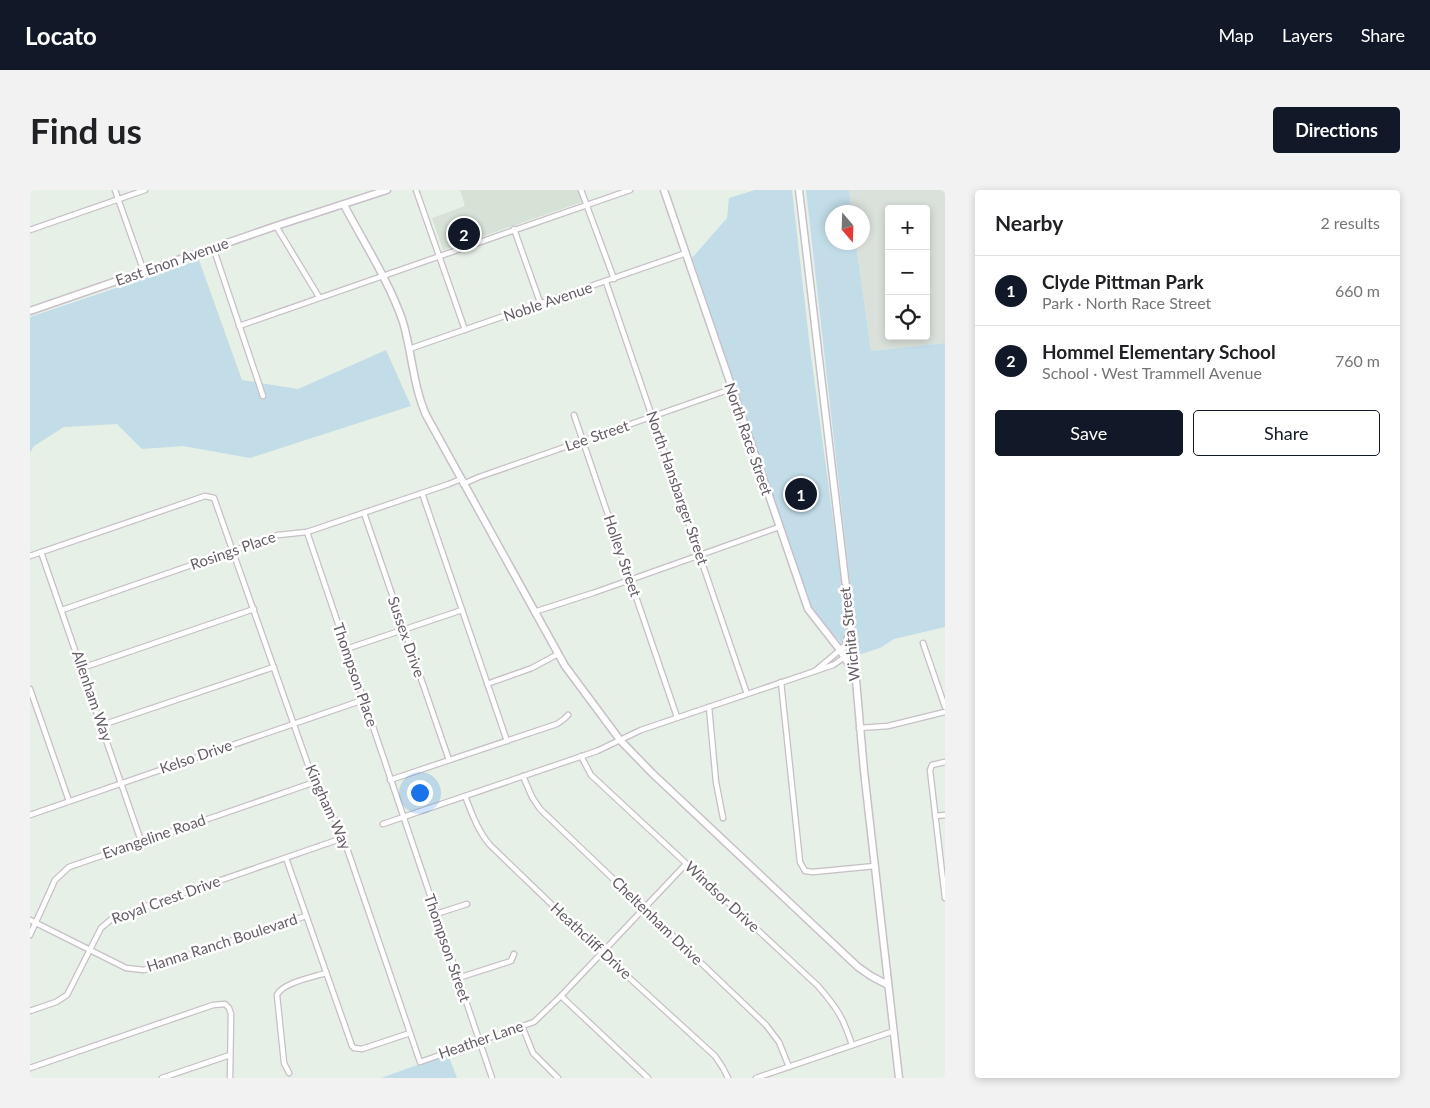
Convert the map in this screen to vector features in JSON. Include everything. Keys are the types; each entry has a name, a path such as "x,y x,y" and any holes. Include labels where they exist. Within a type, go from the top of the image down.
{"street":[{"path":"115,190 144,272"},
{"path":"30,230 146,190"},
{"name":"East Enon Avenue","path":"30,311 213,247 387,190"},
{"path":"416,190 466,330"},
{"path":"581,190 614,279"},
{"path":"239,326 630,190"},
{"name":"North Race Street","path":"664,190 808,609 845,657 855,676"},
{"name":"Wichita Street","path":"799,190 853,646 860,728 899,1078"},
{"path":"344,205 398,308 407,336 420,402 534,612 558,654 593,705 620,740 652,773 858,967 888,985"},
{"path":"276,226 319,297"},
{"path":"514,229 541,305"},
{"path":"213,247 263,396"},
{"name":"Noble Avenue","path":"409,349 686,254"},
{"name":"North Hansbarger Street","path":"606,282 747,694"},
{"name":"Lee Street","path":"462,481 731,389"},
{"name":"Holley Street","path":"574,415 677,717"},
{"name":"Rosings Place","path":"62,610 278,535 307,532 462,481"},
{"path":"422,493 507,741"},
{"name":"Kingham Way","path":"42,552 205,496 212,497 216,502 314,782 322,802 336,820 343,838 420,1062"},
{"name":"Sussex Drive","path":"364,513 449,760"},
{"path":"534,612 779,527"},
{"name":"Thompson Place","path":"307,532 403,818"},
{"path":"30,556 42,552"},
{"name":"Allenham Way","path":"42,552 141,841"},
{"path":"82,668 254,609"},
{"path":"346,649 462,610"},
{"path":"814,672 846,646 850,627"},
{"path":"923,643 945,707"},
{"path":"383,824 582,756 641,730 677,717 834,665 845,657 853,646"},
{"path":"487,684 525,671 558,654"},
{"path":"102,725 274,667"},
{"path":"781,682 789,770 800,862 803,868 805,871 812,872 875,866"},
{"path":"30,689 69,801"},
{"name":"Kelso Drive","path":"30,815 363,700"},
{"path":"709,707 716,782 723,818"},
{"path":"860,728 888,726 945,712"},
{"path":"390,780 557,724 568,715"},
{"name":"Windsor Drive","path":"582,756 591,775 818,986 842,1016 852,1045"},
{"path":"945,762 932,765 930,770 945,898"},
{"name":"Cheltenham Drive","path":"523,776 532,798 540,809 766,1025 783,1050 789,1067"},
{"name":"Evangeline Road","path":"30,935 55,880 63,871 76,864 314,782"},
{"name":"Heathcliff Drive","path":"465,796 484,838 490,845 715,1056 728,1078"},
{"path":"935,816 945,814"},
{"name":"Thompson Street","path":"403,818 492,1078"},
{"name":"Royal Crest Drive","path":"30,1011 67,996 101,928 114,917 343,838"},
{"path":"286,858 350,1042 354,1048 362,1049 410,1033"},
{"name":"Heather Lane","path":"420,1062 534,1022 562,996 686,864"},
{"path":"436,914 467,904"},
{"name":"Hanna Ranch Boulevard","path":"30,920 126,968 144,970 306,916"},
{"path":"458,978 511,961 514,954"},
{"path":"289,1073 284,1063 278,991 284,987 326,973"},
{"path":"562,996 648,1078"},
{"path":"30,1068 221,1003 229,1008 231,1014 230,1078"},
{"path":"522,1026 533,1053 558,1078"},
{"path":"756,1078 894,1031"},
{"path":"162,1078 230,1055"}],"shaded area":[{"path":"460,190 578,190 582,202 443,250 432,218 465,206"},
{"path":"755,190 792,190 810,348 848,630 844,644 816,616 810,604 692,258 727,218 729,198"},
{"path":"806,190 849,190 851,205 825,205 825,250 857,250 871,351 945,343 945,627 894,639 880,648 858,655"},
{"path":"849,190 945,190 945,343 871,351 857,250 870,250 870,205 851,205"},
{"path":"199,260 242,380 298,389 386,350 411,406 250,458 183,446 142,449 117,424 64,427 34,446 30,453 30,317"},
{"path":"448,1054 457,1078 381,1078"}],"place":[{"name":"Hommel Elementary School","path":"464,234"},
{"name":"Clyde Pittman Park","path":"801,494"}]}
